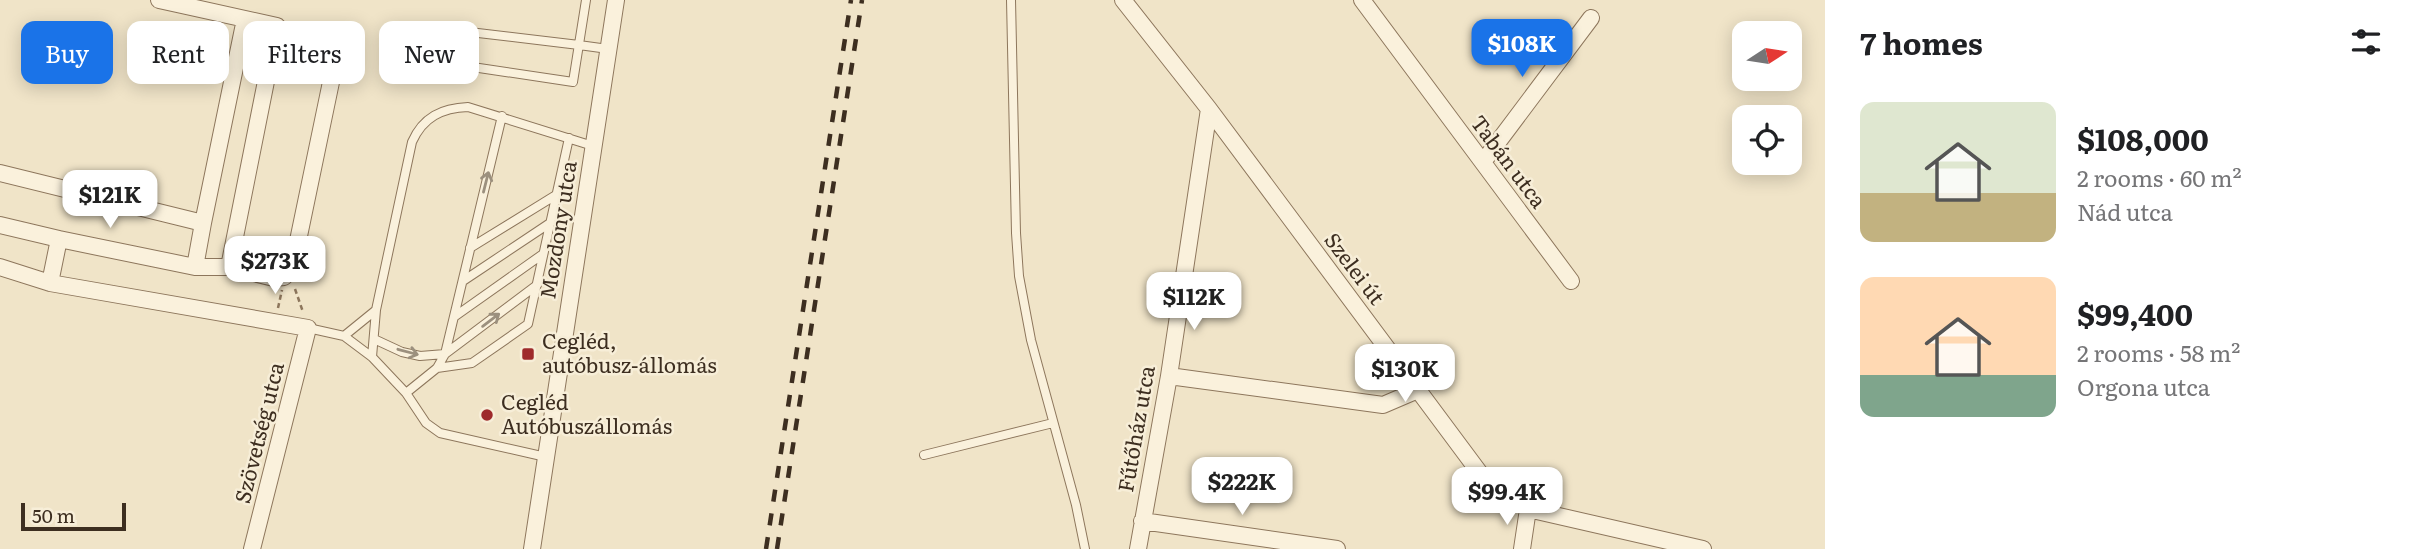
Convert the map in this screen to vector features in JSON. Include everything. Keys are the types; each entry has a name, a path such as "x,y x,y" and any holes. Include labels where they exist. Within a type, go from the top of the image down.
{"street":[{"path":"159,0 254,21"},
{"name":"Mozdony utca","path":"532,549 616,0"},
{"name":"Szelei út","path":"1123,0 1209,109 1485,480 1528,509 1703,549"},
{"name":"Tabán utca","path":"1363,0 1571,281"},
{"path":"1483,162 1591,18"},
{"path":"195,267 245,19"},
{"path":"229,267 266,84"},
{"path":"0,225 195,267 229,267 274,278 287,275 294,260 331,84"},
{"name":"Fűtőház utca","path":"1138,549 1169,376 1209,109"},
{"path":"0,173 203,223"},
{"path":"50,283 60,239"},
{"path":"0,267 50,283 308,328"},
{"name":"Szövetség utca","path":"252,549 308,328"},
{"path":"1169,376 1382,405 1418,390"},
{"path":"1522,549 1528,509"},
{"path":"1142,521 1337,549"}],"lane":[{"path":"586,0 579,46 573,82 439,62 444,29 579,46 608,49"},
{"path":"1011,0 1019,276 1028,330 1076,505 1085,549"},
{"path":"372,357 376,310 412,142 417,130 438,113 468,107 593,146"},
{"path":"406,393 437,368 445,354 502,116"},
{"path":"437,368 472,363 528,324 569,138"},
{"path":"470,248 556,195"},
{"path":"463,281 550,223"},
{"path":"454,317 543,254"},
{"path":"374,339 402,352 420,356 445,354 537,285"},
{"path":"344,336 376,310"},
{"path":"308,328 344,336 372,357 406,393 426,423 440,433 546,457"},
{"path":"925,455 1053,423"}],"path":[{"path":"275,322 287,275"},
{"path":"287,275 308,328"}],"railway":[{"path":"766,549 851,0"},
{"path":"777,549 862,0"}],"place":[{"name":"Cegléd, autóbusz-állomás","path":"528,354"},
{"name":"Cegléd Autóbuszállomás","path":"487,415"}]}
